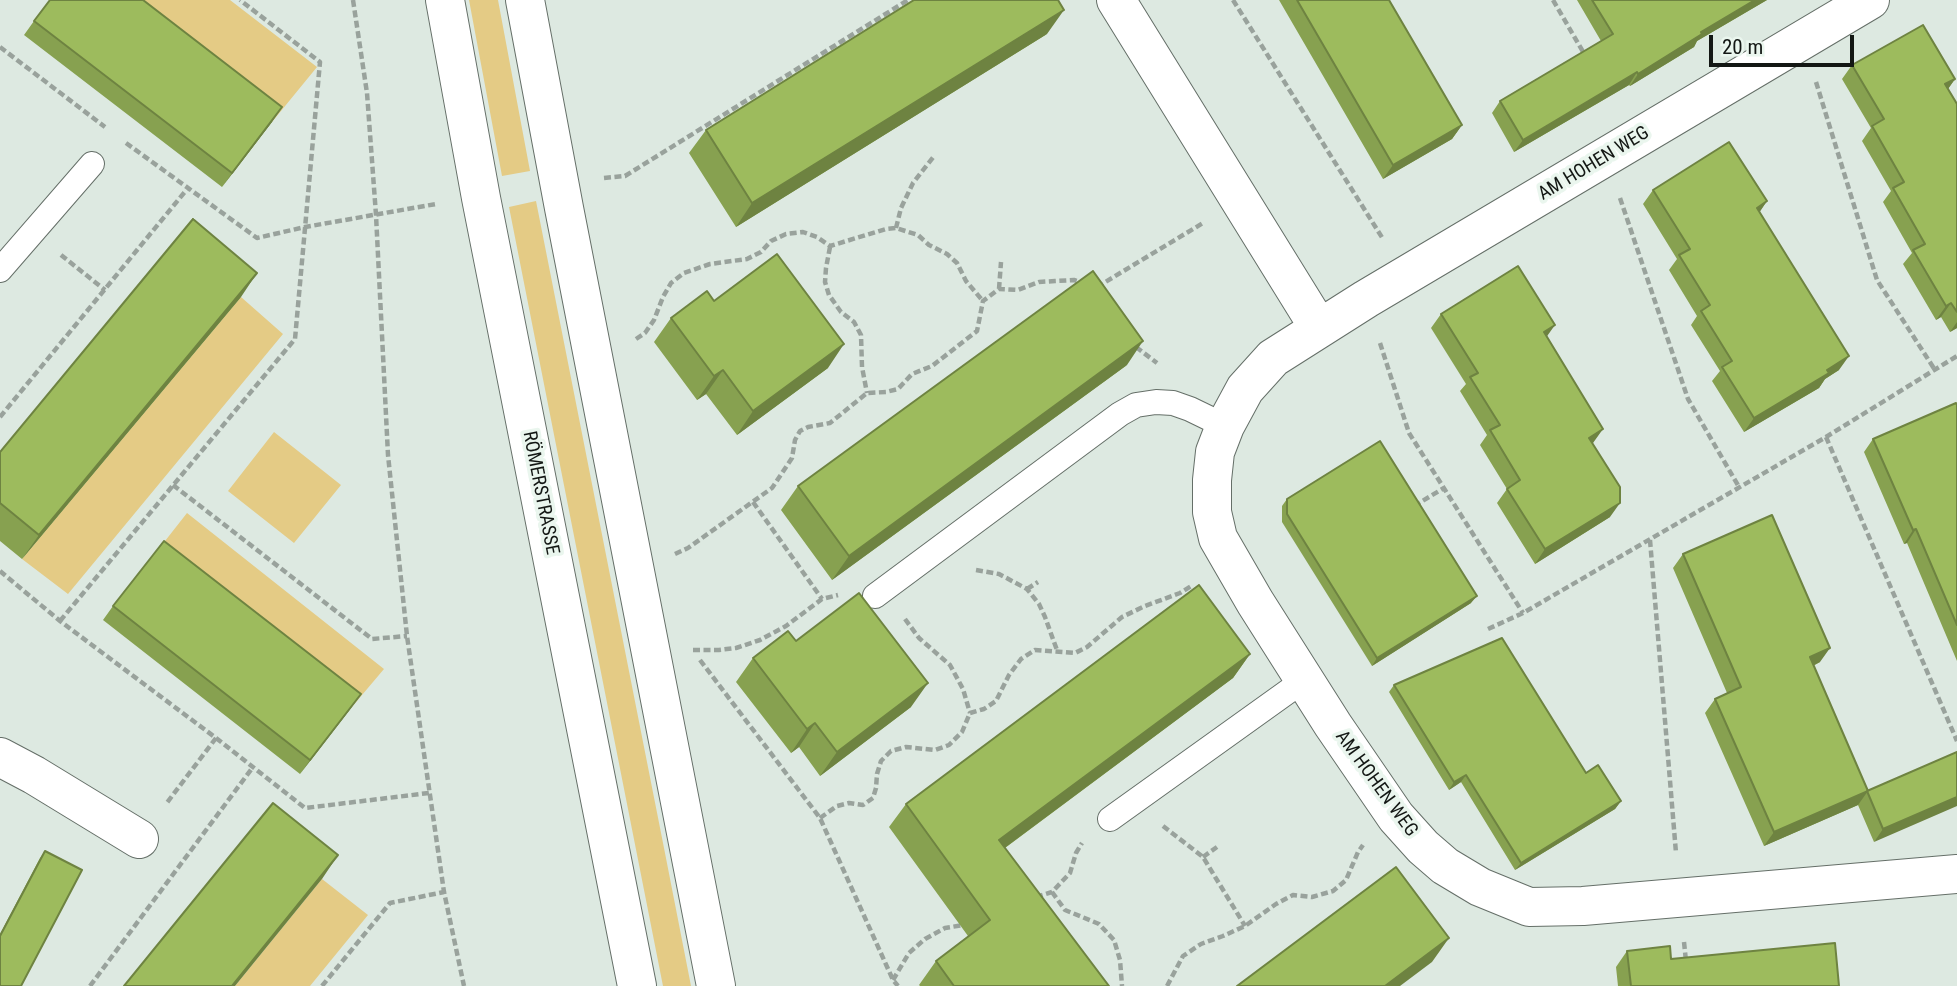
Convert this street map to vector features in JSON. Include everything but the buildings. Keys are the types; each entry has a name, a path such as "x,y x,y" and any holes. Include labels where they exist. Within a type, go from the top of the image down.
{"street":[{"name":"RÖMERSTRASSE","path":"445,0 479,186 637,986"},
{"path":"525,0 716,986"},
{"path":"1116,0 1319,328"},
{"name":"AM HOHEN WEG","path":"1870,0 1406,275 1273,358 1245,389 1225,426 1215,452 1212,512 1218,538 1230,560 1304,680 1396,817 1423,847 1445,866 1480,887 1529,907 1583,906 1957,874"},
{"path":"0,757 139,839"}],"lane":[{"path":"0,270 92,164"},
{"path":"875,596 1120,414 1136,405 1173,403 1225,426"},
{"path":"1110,819 1304,680"}],"path":[{"path":"60,621 295,339 320,62 240,0"},
{"path":"352,0 367,93 388,455 407,636 444,892 464,986"},
{"path":"599,178 625,176 908,0"},
{"path":"1233,0 1406,275"},
{"path":"1553,0 1587,58"},
{"path":"1802,39 1877,280 1935,370"},
{"path":"0,47 105,128"},
{"path":"116,136 257,238 445,203"},
{"path":"896,228 901,208 913,183 935,155"},
{"path":"1606,157 1688,399 1739,487"},
{"path":"0,417 188,188"},
{"path":"1097,288 1240,201"},
{"path":"830,246 886,229 896,228 918,235 957,263 966,281 983,301"},
{"path":"32,232 105,289"},
{"path":"632,342 645,333 654,320 671,282 684,273 710,264 747,259 761,252 771,241 786,234 803,232 830,246"},
{"path":"830,246 825,282 829,295 841,312 854,322 861,335 862,367 867,393"},
{"path":"999,289 1002,262"},
{"path":"674,555 688,548 772,488 792,458 795,440 800,431 830,423 867,393 898,389 912,374 932,366 977,331 983,301 999,289 1018,290 1039,282 1074,280 1097,288 1103,298"},
{"path":"1366,299 1409,433 1523,612"},
{"path":"1129,338 1136,348 1157,363 1168,367"},
{"path":"1488,629 1650,540 1826,437 1957,356"},
{"path":"1826,437 1957,741"},
{"path":"173,485 372,639 407,636"},
{"path":"1411,508 1444,488"},
{"path":"753,502 822,599"},
{"path":"1650,540 1679,898"},
{"path":"970,713 984,709 996,701 1009,674 1021,659 1035,650 1075,653 1087,647 1122,617 1180,593 1230,560"},
{"path":"0,571 60,621 305,808 429,793"},
{"path":"1027,589 1038,582"},
{"path":"820,818 837,806 849,803 863,805 873,798 881,761 891,751 905,747 935,750 949,745 962,732 970,713 963,689 950,665 919,638 903,613"},
{"path":"692,650 820,818 898,986"},
{"path":"139,839 216,738"},
{"path":"90,986 253,767"},
{"path":"1033,898 1052,892 1070,873 1076,853 1087,837 1110,819 1129,811 1140,812 1203,858 1245,926"},
{"path":"1167,986 1183,956 1201,944 1245,926 1293,895 1312,897 1333,891 1346,880 1358,852 1368,839 1396,817"},
{"path":"1203,858 1217,847"},
{"path":"322,986 390,903 444,892"},
{"path":"1052,892 1065,911 1099,924 1114,940 1120,960 1122,986"},
{"path":"893,980 909,953 925,939 945,929 972,924"}],"shaded area":[{"path":"115,0 230,0 317,67 272,122"},
{"path":"469,0 498,0 530,171 502,176"},
{"path":"536,201 691,986 663,986 509,207"},
{"path":"241,297 283,334 68,594 22,559"},
{"path":"274,432 341,485 294,543 228,491"},
{"path":"187,513 384,669 351,708 154,555"},
{"path":"322,879 368,915 310,986 235,986"}]}
